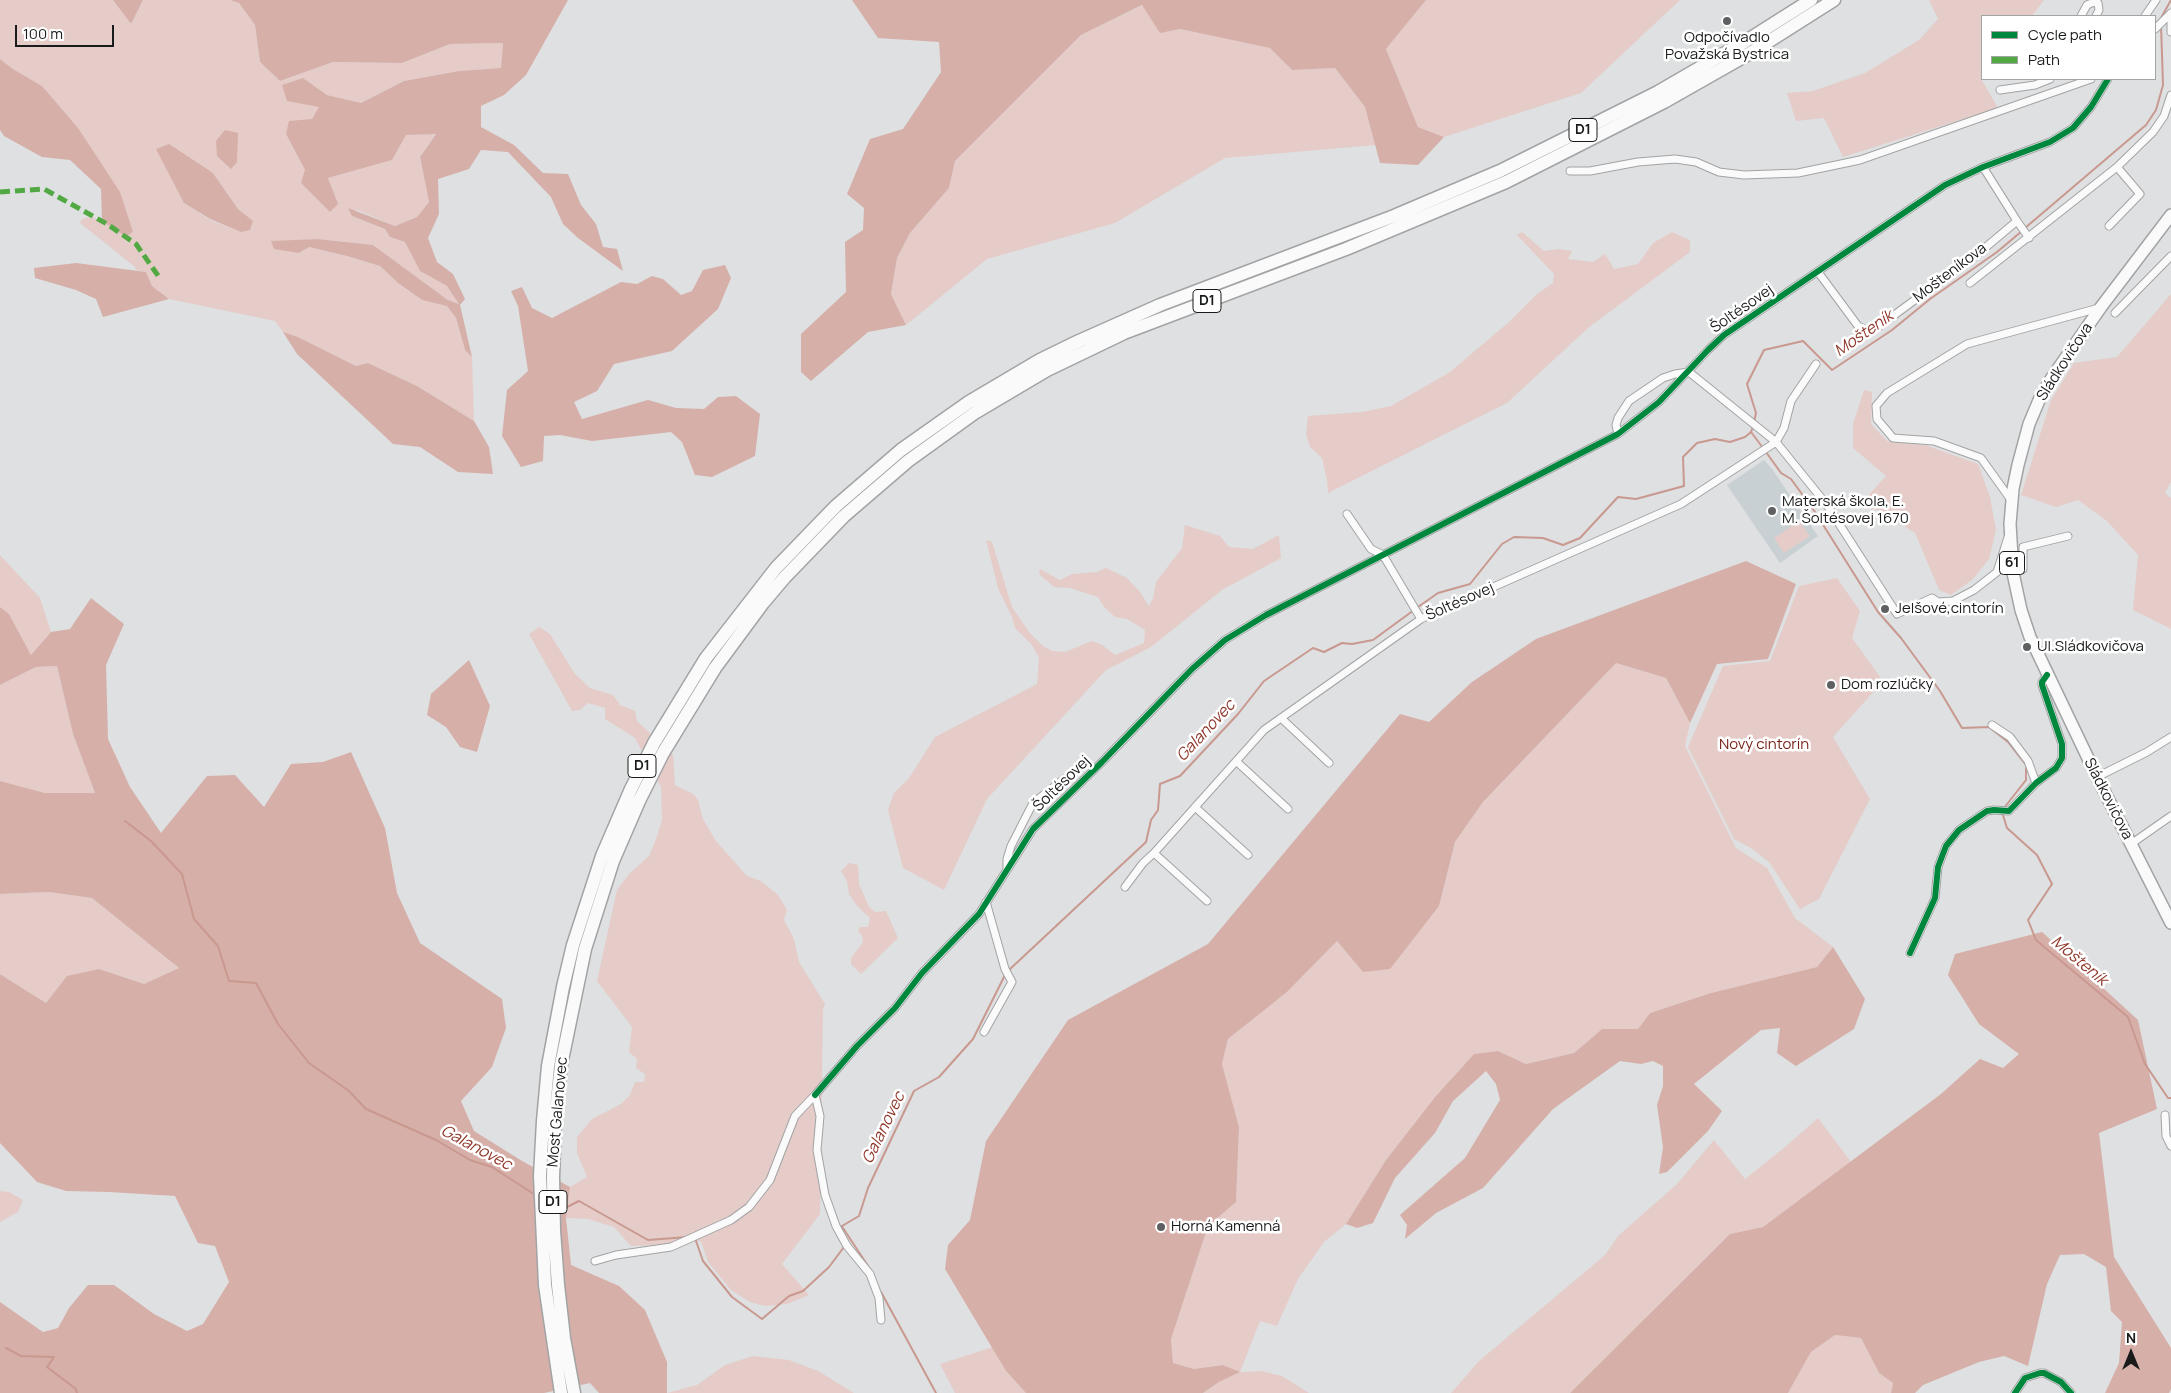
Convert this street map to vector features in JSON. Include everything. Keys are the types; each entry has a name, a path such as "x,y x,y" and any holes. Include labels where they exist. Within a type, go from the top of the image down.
{"highway":[{"name":"Most Galanovec","path":"563,1372 545,1285 540,1176 543,1121 554,1031 573,945 599,865 619,815 668,719 697,672 729,627 776,568 836,506 901,450 969,402 1040,360 1120,322 1394,216 1549,148 1658,92 1811,0"},
{"name":"Most Galanovec","path":"563,1372 554,1231 555,1120 567,1031 585,949 613,861 628,825 651,776 677,729 693,701 739,634 768,596 814,545 908,460 976,412 1047,370 1124,333 1346,249 1454,205 1546,162 1624,124 1709,77 1834,0"},
{"name":"D1","path":"561,1393 563,1372"},
{"name":"D1","path":"563,1372 574,1393"}],"main road":[{"name":"Sládkovičova","path":"2171,215 2101,308 2051,379 2034,408 2018,465 2012,501 2010,532 2013,573 2025,624 2047,675 2171,923"}],"street":[{"path":"2145,15 2156,0"},
{"path":"2082,15 2087,5 2094,2 2098,3 2099,10 2096,15"},
{"path":"2156,27 2171,14"},
{"path":"2171,14 2171,32"},
{"path":"2000,90 2035,85 2048,80"},
{"path":"1570,171 1590,171 1638,162 1674,159 1696,162 1719,172 1744,175 1798,173 1860,160 2088,80"},
{"name":"Šoltésovej","path":"815,1095 857,1046 895,1008 922,973 979,914 1032,829 1102,762 1192,668 1225,640 1266,615 1618,434 1660,402 1724,335 1945,185 1983,167 2050,142 2073,128 2091,107 2107,80"},
{"name":"Mošteníkova","path":"1818,272 1858,326 1866,330 1878,327 1980,252 2023,230 2117,167 2153,132 2164,116 2171,95"},
{"path":"1983,167 2023,230"},
{"path":"2109,226 2140,194 2117,167"},
{"name":"Mošteníkova","path":"1970,283 2023,230"},
{"path":"2115,313 2171,256"},
{"path":"2012,501 1981,458 1934,441 1893,438 1877,419 1876,406 1887,393 1967,344 2101,308"},
{"path":"1776,442 1784,428 1791,401 1816,364"},
{"path":"1618,434 1616,425 1618,418 1629,401 1663,378 1689,372 1776,442 1826,505 1897,614 1932,598 1938,602 1953,601 1974,590 1996,572 2010,532"},
{"name":"Šoltésovej","path":"1125,887 1143,863 1264,730 1421,620 1681,504 1776,442"},
{"name":"Šoltésovej","path":"1347,514 1371,549 1384,555 1421,620"},
{"path":"2013,573 2023,569 2024,547 2068,536"},
{"name":"Sládkovičova","path":"1910,952 1935,898 1938,867 1946,846 1959,830 1987,811 2008,811 2036,783 2056,768 2062,758 2062,744 2042,685 2047,675"},
{"path":"1281,718 1329,763"},
{"path":"1992,725 2010,738 2028,761 2036,783"},
{"path":"2097,777 2147,752 2171,737"},
{"path":"1236,762 1288,809"},
{"name":"Šoltésovej","path":"1007,870 1006,860 1011,846 1033,803 1064,779"},
{"path":"1195,807 1248,856"},
{"path":"2131,844 2171,816"},
{"path":"1154,853 1206,901"},
{"path":"984,1032 1012,982 1006,972 986,902"},
{"path":"595,1261 616,1255 672,1247 731,1220 749,1207 770,1180 781,1157 796,1116 815,1095"},
{"path":"815,1095 820,1116 817,1150 826,1195 836,1226 847,1246 870,1274 879,1298 881,1320"},
{"path":"2165,1115 2166,1136 2171,1146"},
{"path":"2014,1393 2025,1378 2044,1373 2061,1382 2071,1393"}],"shaded area":[{"path":"113,0 143,0 131,24"},
{"path":"230,0 568,0 526,75 504,95 481,106 481,127 514,145 543,173 568,174 581,205 596,224 603,247 617,249 623,271 578,238 563,224 551,197 508,152 481,150 469,169 438,179 439,214 428,238 437,262 453,274 465,299 460,305 472,357 465,350 456,318 447,306 422,300 398,283 380,266 309,247 299,253 274,249 271,241 318,239 373,245 448,300 459,304 447,286 420,271 405,242 390,237 385,229 352,216 348,208 395,226 417,217 429,202 420,157 436,134 406,135 392,160 328,178 338,204 330,212 301,183 305,170 286,134 289,121 312,119 319,107 287,101 282,85 303,78 327,95 361,103 404,81 459,71 501,68 503,43 450,44 402,63 333,62 280,81 260,62 255,25 239,3"},
{"path":"852,0 1426,0 1386,49 1418,127 1444,137 1418,165 1380,163 1365,107 1335,68 1292,70 1270,48 1180,29 1160,33 1142,5 1081,35 955,161 949,188 910,233 897,258 891,294 906,325 868,332 811,381 801,372 801,334 846,292 845,242 863,230 864,208 847,194 870,139 903,129 941,72 939,42 878,38"},
{"path":"0,59 42,86 78,128 120,192 133,232 126,237 102,221 101,189 70,160 42,157 4,136 0,130"},
{"path":"225,130 238,133 237,162 231,169 217,156 216,141"},
{"path":"169,144 213,173 238,209 253,221 250,230 241,232 210,219 184,203 156,149"},
{"path":"76,263 146,272 152,286 169,299 103,317 96,299 76,290 35,278 34,268"},
{"path":"725,265 731,278 718,309 672,351 614,364 597,391 574,402 582,419 648,400 676,408 704,409 718,397 736,396 760,414 755,456 712,477 695,475 682,442 671,432 592,441 560,435 544,436 543,461 521,467 502,436 507,390 528,371 518,306 511,291 522,287 532,308 552,318 621,282 637,284 652,276 663,279 681,295 692,291 703,270"},
{"path":"283,332 298,337 356,366 368,363 417,386 474,421 489,447 493,474 458,472 420,447 393,444 297,354"},
{"name":"Materská škola, E. M. Šoltésovej 1670","path":"1764,460 1818,536 1780,563 1727,485"},
{"path":"1746,561 1796,584 1768,659 1717,664 1690,723 1666,678 1616,663 1483,802 1455,842 1439,906 1390,969 1363,972 1337,941 1287,992 1228,1039 1222,1064 1239,1127 1236,1202 1208,1226 1171,1339 1173,1363 1194,1369 1223,1365 1240,1372 1219,1382 1203,1393 1026,1393 1006,1371 945,1269 948,1245 970,1220 986,1141 1068,1020 1208,944 1400,714 1429,722 1472,682 1536,639"},
{"path":"91,598 124,624 106,665 108,739 130,787 161,833 207,776 235,775 264,807 291,764 323,762 351,752 385,828 397,893 420,943 502,999 506,1028 492,1067 461,1101 474,1131 522,1161 570,1187 566,1218 571,1265 619,1286 645,1310 667,1362 667,1393 599,1393 590,1383 544,1393 0,1393 0,1302 43,1332 58,1328 69,1308 88,1285 114,1285 154,1314 187,1331 203,1324 229,1282 215,1246 198,1243 175,1196 66,1191 37,1182 0,1143 0,974 46,1003 67,976 99,969 144,984 179,968 92,898 49,892 0,894 0,781 45,793 95,793 73,734 57,666 36,667 0,685 0,607 9,614 31,655 51,632 70,629"},
{"path":"469,660 490,706 477,752 460,747 446,727 427,715 431,694"},
{"path":"2042,932 2138,1020 2157,1109 2099,1133 2114,1257 2171,1348 2171,1389 2169,1393 2105,1393 2119,1363 2122,1322 2111,1311 2106,1267 2084,1254 2060,1255 2047,1284 2028,1366 2004,1356 1979,1362 1923,1385 1915,1393 1891,1393 1893,1383 1879,1373 1861,1338 1835,1335 1811,1352 1788,1393 1570,1393 1730,1234 1763,1227 1941,1094 1980,1059 2003,1068 2019,1054 1979,1024 1948,975 1955,954"},
{"path":"1833,947 1865,999 1854,1029 1796,1066 1777,1053 1780,1028 1761,1030 1694,1084 1722,1111 1708,1131 1667,1172 1659,1174 1663,1147 1657,1105 1663,1086 1663,1066 1653,1061 1641,1064 1620,1061 1553,1109 1483,1188 1436,1213 1405,1239 1407,1225 1400,1215 1465,1158 1500,1100 1496,1084 1486,1071 1453,1101 1435,1133 1395,1178 1373,1223 1357,1228 1346,1224 1386,1160 1435,1097 1474,1054 1498,1051 1526,1064 1574,1053 1602,1029 1638,1029 1650,1013 1711,993 1817,967"}],"green space":[{"path":"0,0 113,0 131,24 143,0 230,0 239,3 255,25 260,62 280,81 333,62 402,63 450,44 503,43 501,68 459,71 404,81 361,103 327,95 303,78 320,107 312,119 286,134 305,170 337,204 328,178 392,160 406,135 436,133 420,157 429,202 417,217 395,226 357,210 352,216 385,229 390,237 405,242 420,271 447,286 460,304 448,300 373,245 318,239 271,242 299,253 309,247 380,266 398,283 422,300 447,306 456,318 465,350 472,357 474,421 417,386 368,363 356,366 298,337 283,332 275,321 169,299 152,286 146,272 136,270 135,267 80,223 82,219 91,217 102,221 126,237 133,232 42,86 0,59","holes":["213,173 238,209 241,232 210,220 184,203"]},
{"path":"1426,0 1680,0 1581,93 1444,137 1418,127 1386,49"},
{"path":"1929,0 2044,0 2033,15 1981,15 1980,77 1998,108 1843,157 1824,118 1796,121 1787,93 1813,91 1865,73 1919,40 1938,19"},
{"path":"1143,5 1161,32 1180,29 1271,48 1292,70 1335,68 1365,107 1376,145 1225,158 1115,223 987,259 906,325 891,294 897,258 910,233 949,188 955,161 1081,35"},
{"path":"1522,232 1544,251 1559,249 1572,251 1568,259 1593,262 1605,254 1614,269 1638,264 1653,243 1672,232 1690,240 1690,252 1588,328 1507,403 1328,493 1322,458 1310,447 1306,434 1308,416 1362,412 1391,406 1450,372 1509,322 1537,294 1553,283 1554,274 1517,235"},
{"path":"2171,294 2171,482 2165,493 2171,498 2171,629 2133,610 2138,555 2107,521 2078,500 2056,507 2021,495 2051,400 2074,363 2117,357"},
{"path":"1864,390 1872,392 1871,424 1887,441 1925,445 1978,464 1990,497 1996,530 1989,559 1973,579 1951,595 1939,590 1915,533 1879,510 1858,507 1886,476 1853,448 1853,424"},
{"path":"1799,521 1810,536 1784,553 1774,538"},
{"path":"1185,525 1220,536 1229,547 1253,549 1279,535 1281,558 1222,590 1151,647 1106,670 987,799 944,890 903,868 888,810 894,793 909,778 935,737 1037,684 1039,658 1032,645 1015,628 1012,617 998,588 986,540 992,542 1012,607 1029,632 1043,646 1052,651 1065,652 1092,641 1102,645 1115,655 1144,643 1145,630 1127,619 1115,617 1104,607 1098,597 1070,588 1054,587 1039,574 1040,569 1060,580 1072,574 1097,572 1106,568 1127,578 1140,592 1149,606 1153,598 1156,582 1182,548"},
{"path":"0,555 40,598 51,632 31,655 9,614 0,607"},
{"name":"Nový cintorín","path":"1837,578 1860,611 1852,638 1883,681 1833,737 1870,799 1819,899 1800,909 1769,862 1751,848 1734,839 1688,747 1723,666 1770,661 1799,586"},
{"path":"539,627 550,634 575,674 590,688 613,695 620,705 635,711 637,721 673,755 675,785 693,794 698,800 703,819 716,841 747,876 761,881 778,895 787,910 784,920 794,939 799,962 825,1004 823,1010 820,1214 782,1264 809,1295 787,1304 765,1306 750,1302 731,1290 708,1262 701,1241 679,1241 671,1245 631,1246 614,1227 588,1219 566,1218 570,1187 587,1177 577,1153 577,1137 592,1119 621,1104 630,1095 635,1082 644,1082 645,1074 636,1068 637,1059 629,1052 632,1027 597,981 617,890 629,874 649,856 656,839 662,820 661,787 635,738 605,719 605,708 588,703 580,710 572,711 529,634"},
{"path":"1616,663 1666,678 1690,723 1685,746 1736,848 1767,868 1795,918 1833,947 1817,967 1711,993 1650,1013 1638,1029 1602,1029 1574,1053 1526,1064 1498,1051 1474,1054 1435,1097 1386,1160 1346,1224 1324,1242 1298,1279 1277,1326 1260,1321 1240,1372 1262,1371 1282,1376 1309,1393 1203,1393 1239,1372 1223,1365 1194,1369 1173,1363 1171,1338 1208,1226 1236,1201 1239,1127 1222,1064 1228,1039 1287,992 1337,941 1363,972 1439,906 1455,842 1483,802"},
{"path":"57,666 73,734 95,793 45,793 0,781 0,685 36,667"},
{"path":"849,863 858,865 859,884 869,907 875,912 886,911 898,938 861,974 851,964 851,958 863,942 862,936 858,931 860,927 868,927 870,918 858,907 849,894 847,881 841,871"},
{"path":"49,892 92,898 179,968 144,984 99,969 68,976 46,1003 0,974 0,894"},
{"path":"1818,1118 1851,1162 1763,1227 1730,1234 1570,1393 1451,1393 1479,1361 1605,1255 1618,1236 1677,1184 1714,1140 1745,1179"},
{"path":"0,1191 9,1192 23,1200 18,1212 0,1222"},
{"path":"1835,1335 1861,1338 1879,1373 1893,1383 1891,1393 1788,1393 1811,1352"},
{"path":"993,1347 1006,1371 1026,1393 955,1393 940,1364"},
{"path":"753,1356 789,1360 818,1371 854,1393 667,1393 697,1385 725,1365"}],"waterway":[{"name":"Mošteník","path":"2161,18 2171,0"},
{"name":"Mošteník","path":"2025,228 2146,125 2156,110 2163,85 2161,25"},
{"name":"Mošteník","path":"1754,422 1756,413 1747,384 1764,350 1803,341 1832,370 1892,330 1930,299 1997,252 2022,231"},
{"name":"Mošteník","path":"1753,427 1751,432 1763,448"},
{"name":"Galanovec","path":"1418,607 1438,593 1470,584 1502,544 1514,537 1543,538 1563,545 1580,538 1618,497 1636,499 1684,486 1683,457 1697,443 1715,439 1730,442 1745,437 1751,432"},
{"name":"Mošteník","path":"1766,452 1781,473 1791,479 1815,512 1878,612 1901,638 1940,691 1962,728 1989,727 2008,742 2026,765 2026,780 2004,808"},
{"name":"Galanovec","path":"1009,970 1146,842 1151,820 1158,810 1160,784 1180,776 1238,714 1264,681 1313,648 1324,652 1342,643 1352,644 1373,640 1414,610"},
{"name":"Mošteník","path":"2002,812 2007,828 2037,855 2052,884 2028,920 2036,940 2128,1017 2145,1064 2168,1098 2171,1098"},
{"name":"Galanovec","path":"125,821 151,841 182,874 194,919 218,946 229,981 256,983 278,1024 309,1063 349,1091 366,1109 436,1140 470,1160 492,1167 537,1196"},
{"name":"Galanovec","path":"843,1232 842,1226 859,1216 868,1188 914,1091 939,1077 973,1039 1006,973"},
{"name":"Galanovec","path":"557,1205 565,1208 579,1201 648,1240 687,1237"},
{"path":"843,1228 872,1272"},
{"name":"Galanovec","path":"695,1238 703,1261 732,1297 762,1319 789,1296 803,1291 829,1267 844,1247"},
{"path":"881,1292 936,1393"},
{"path":"6,1348 21,1356 54,1357 47,1367 76,1389 77,1393"}],"marked path":[{"path":"0,192 44,189 107,224 136,244 159,277"}],"cycle path":[{"path":"815,1095 857,1046 895,1008 922,973 979,914 1033,829 1102,762 1192,669 1225,640 1266,615 1618,434 1659,402 1724,335 1945,185 1983,167 2050,142 2073,128 2091,107 2107,80"},
{"path":"1910,953 1935,898 1938,867 1946,846 1959,830 1987,811 2009,811 2036,783 2056,768 2062,758 2062,744 2042,685 2047,675"},
{"path":"2015,1393 2025,1378 2040,1373 2044,1373 2061,1382 2071,1393"}],"place":[{"name":"Odpočívadlo Považská Bystrica","path":"1727,21"},
{"name":"Materská škola, E. M. Šoltésovej 1670","path":"1772,511"},
{"name":"Jelšové,cintorín","path":"1885,609"},
{"name":"Ul.Sládkovičova","path":"2027,647"},
{"name":"Dom rozlúčky","path":"1831,685"},
{"name":"Horná Kamenná","path":"1161,1227"}]}
